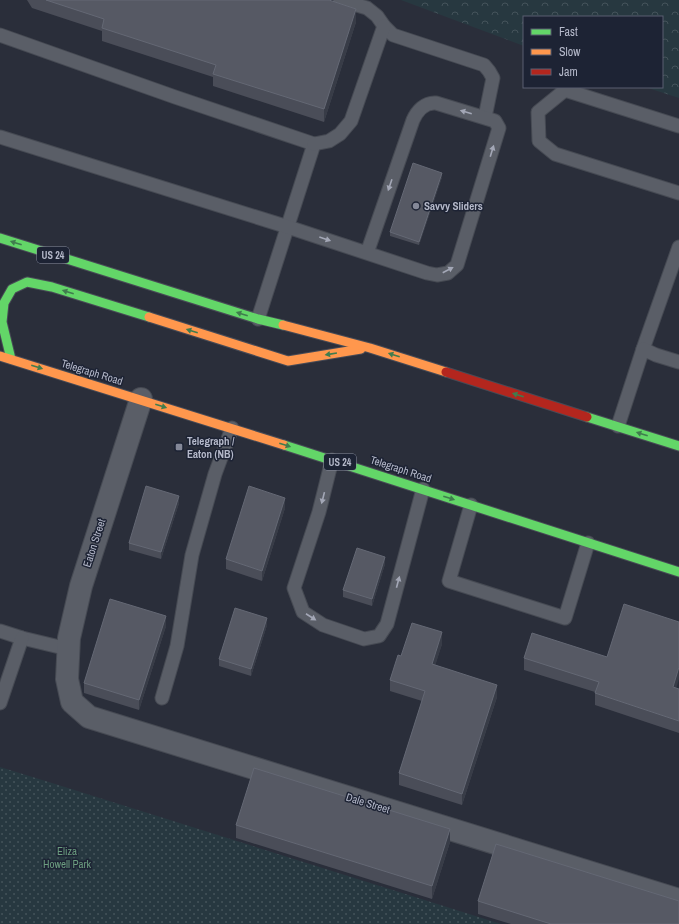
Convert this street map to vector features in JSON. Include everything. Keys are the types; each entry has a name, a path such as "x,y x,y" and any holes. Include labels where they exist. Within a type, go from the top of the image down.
{"main road":[{"name":"US 24","path":"0,238 258,319 370,348 679,446"},
{"path":"11,359 2,322 4,303 12,289 27,282 52,287 288,361 370,348"},
{"name":"Telegraph Road","path":"0,356 141,399 679,572"},
{"path":"648,562 679,562"}],"street":[{"name":"Eaton Street","path":"69,691 67,679 69,638 81,586 141,399"},
{"name":"Dale Street","path":"69,691 72,702 89,717 679,900"}],"lane":[{"path":"340,0 367,8 377,16 384,26 394,35 484,66 493,78 485,117"},
{"path":"0,35 314,144 329,141 340,134 351,121 384,26"},
{"path":"679,126 565,90 538,112 539,141 555,154 679,193"},
{"path":"0,137 288,226 367,253 427,273 437,275 448,273 457,265 499,128 494,121 485,117 433,103 421,108 416,114 408,134 367,253"},
{"path":"258,319 314,144"},
{"path":"618,426 679,247"},
{"path":"643,349 656,355 679,362"},
{"path":"162,698 177,646 192,555 215,474 232,428"},
{"path":"332,460 319,512 294,588 303,612 323,625 364,639 379,636 387,624 423,489"},
{"path":"471,505 449,581 470,588 565,618 588,543"},
{"path":"0,631 68,649"},
{"path":"0,703 22,638"}],"green space":[{"path":"401,0 679,0 679,98 648,88 663,88 663,16 523,16 523,46"},
{"name":"Eliza Howell Park","path":"0,767 52,783 501,924 0,924"}],"building":[{"path":"46,0 329,0 356,9 324,109 213,74 216,65 102,28 104,19"},
{"name":"Savvy Sliders","path":"413,163 442,173 419,242 390,232"},
{"path":"146,486 179,496 161,552 129,543"},
{"path":"249,486 285,498 262,571 226,559"},
{"path":"357,548 385,557 372,599 343,590"},
{"path":"110,599 166,616 139,700 84,683"},
{"path":"624,604 679,622 679,667 673,687 679,689 679,721 595,693 599,682 524,658 532,633 607,657"},
{"path":"235,608 267,618 251,669 219,659"},
{"path":"412,623 442,632 432,664 497,685 462,794 399,773 425,691 390,680 398,655 401,656"},
{"path":"254,768 450,829 432,886 236,825"},
{"path":"496,844 679,901 679,924 551,924 478,901"}],"traffic: fast":[{"path":"0,238 258,319 283,325"},
{"path":"11,359 2,322 4,303 12,289 27,282 52,287 149,317"},
{"path":"587,417 679,446"},
{"path":"284,445 679,572"}],"traffic: slow":[{"path":"149,317 288,361 361,349"},
{"path":"283,325 370,348 446,372"},
{"path":"0,356 284,445"}],"traffic: jam":[{"path":"446,372 587,417"}],"place":[{"name":"Savvy Sliders","path":"416,206"},
{"name":"Telegraph / Eaton (NB)","path":"179,447"}]}
